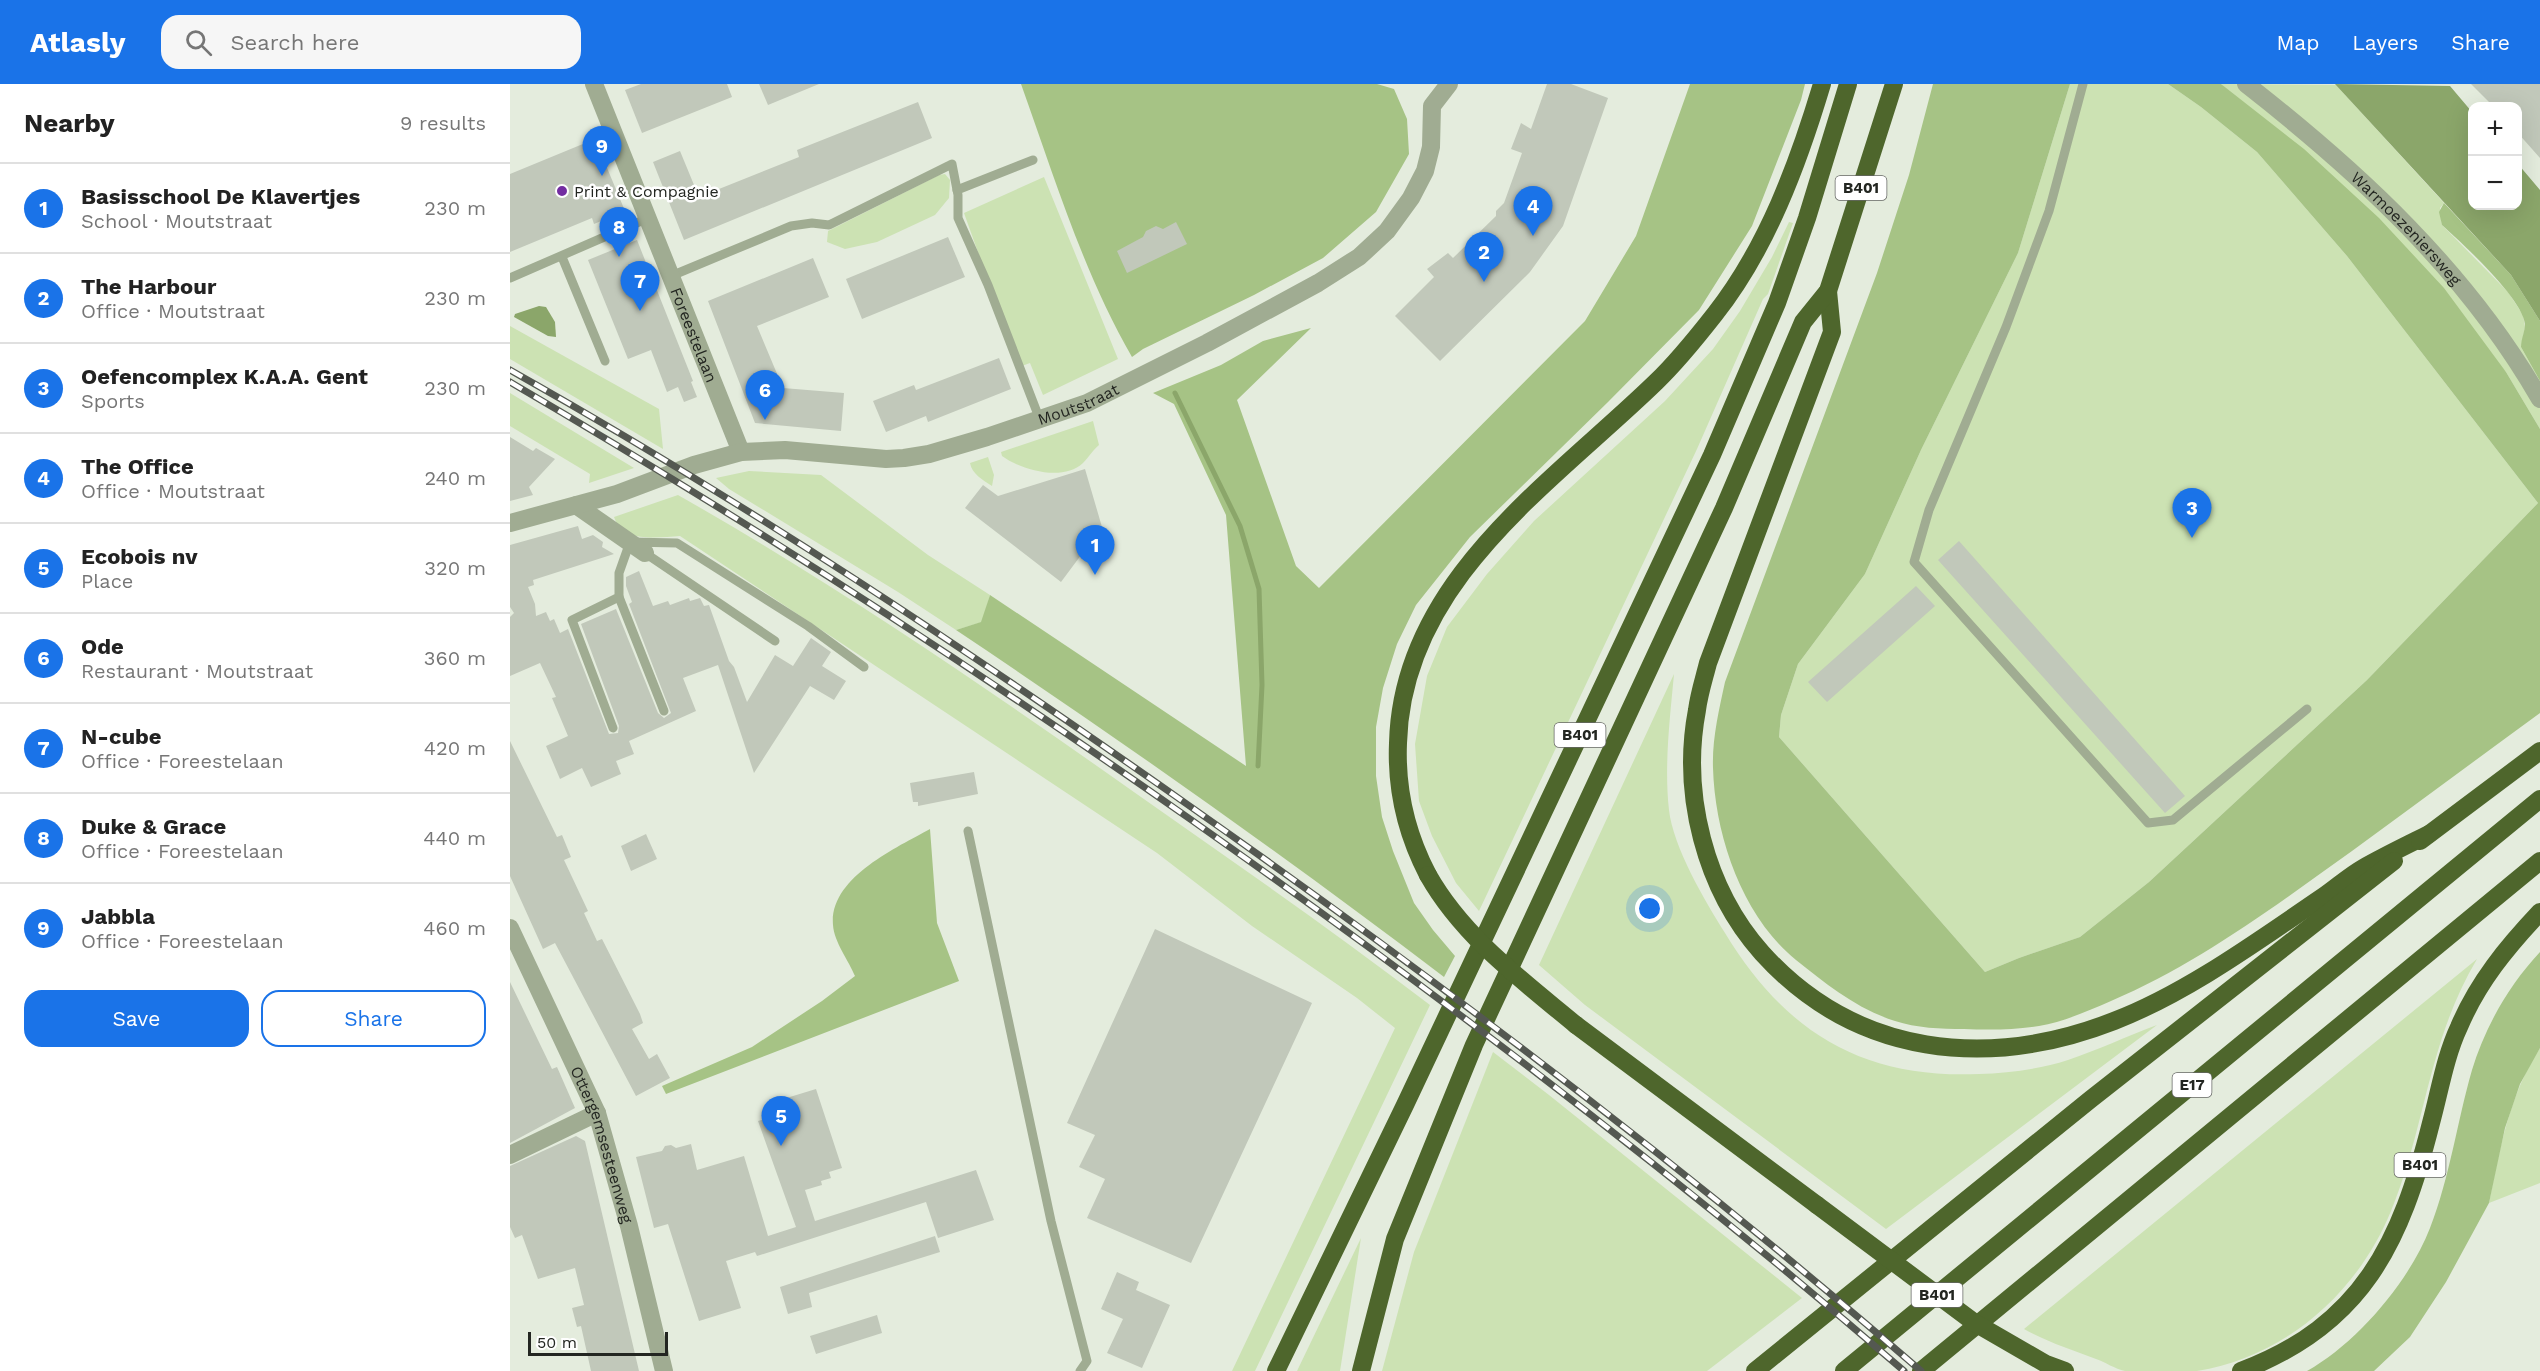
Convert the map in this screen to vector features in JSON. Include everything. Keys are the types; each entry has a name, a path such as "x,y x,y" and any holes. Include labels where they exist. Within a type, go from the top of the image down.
{"highway":[{"name":"B401","path":"1822,84 1781,197 1761,241 1726,299 1658,380 1502,524 1451,589 1430,622 1406,683 1400,710 1398,786 1414,848 1428,875 1446,902 1486,949 1576,1025 1975,1323 2038,1359 2065,1371"},
{"name":"B401","path":"1276,1371 1405,1105 1717,444 1777,303 1807,218 1848,84"},
{"name":"B401","path":"1361,1371 1395,1239 1474,1045 1714,530 1803,322 1828,291 1894,84"},
{"name":"B401","path":"1828,291 1832,332 1708,663 1696,711 1692,759 1697,812 1706,853 1719,888 1747,936 1778,970 1815,1000 1853,1022 1890,1038 1932,1047 1972,1048 2020,1044 2067,1036 2115,1021 2165,996 2228,959 2326,895 2361,869 2429,834"},
{"path":"1755,1371 2091,1099 2429,834 2540,751"},
{"name":"E17","path":"1844,1371 2540,799"},
{"path":"1921,1371 2540,861"},
{"name":"B401","path":"2241,1371 2267,1361 2322,1326 2345,1305 2372,1272 2397,1231 2411,1194 2443,1069 2458,1027 2481,982 2504,951 2540,912"}],"street":[{"name":"Foreestelaan","path":"594,84 741,452"},
{"name":"Moutstraat","path":"510,523 617,494 694,465 741,452 784,450 886,459 904,458 961,445 1087,403 1207,343 1318,283 1359,257 1387,231 1411,198 1425,171 1431,147 1432,106 1449,84"},
{"name":"Warmoezeniersweg","path":"2246,84 2314,137 2390,207 2456,279 2519,363 2540,399"},
{"path":"576,505 645,553"},
{"name":"Ottergemsesteenweg","path":"510,928 597,1113 626,1215 664,1371"},
{"path":"510,1155 597,1113"}],"lane":[{"path":"2083,84 2049,211 2006,327 1929,510 1914,562 2148,823 2173,820 2307,709"},
{"path":"957,190 1033,160"},
{"path":"671,276 791,226 812,223 829,225 952,164 957,190 958,218 988,285 1040,420"},
{"path":"510,278 648,218"},
{"path":"562,257 605,361"},
{"path":"664,711 619,597 619,573 630,542 677,543 808,626 864,667"},
{"path":"645,553 775,641"},
{"path":"613,728 572,620 619,597"},
{"path":"968,831 1051,1221 1087,1361 1080,1371"}],"shaded area":[{"path":"1021,84 1377,84 1394,89 1407,119 1409,154 1376,212 1323,258 1254,295 1143,349 1132,357 1084,258"},
{"path":"1690,84 1805,84 1801,100 1752,226 1699,310 1470,537 1416,605 1397,644 1383,688 1376,727 1376,776 1382,817 1414,903 1455,956 1444,977 1203,800 956,630 981,622 990,595 1246,766 1226,515 1174,404 1153,393 1221,365 1263,341 1311,328 1237,400 1296,566 1319,588 1585,321 1636,236"},
{"path":"1933,84 2070,84 2018,253 1921,450 1865,574 1798,664 1781,715 1779,737 1985,972 2080,937 2149,882 2367,680 2538,503 2347,256 2257,152 2168,84 2221,84 2304,149 2379,218 2444,288 2506,372 2540,429 2540,713 2352,851 2205,952 2175,970 2093,1009 2057,1022 2020,1028 1946,1029 1903,1023 1868,1010 1819,978 1777,942 1747,898 1726,847 1715,794 1714,746 1725,682 1877,273 1909,175"},
{"path":"2070,84 2168,84 2257,152 2347,256 2538,503 2367,680 2149,882 2080,937 1985,972 1779,737 1781,715 1798,664 1865,574 1921,450 2018,253"},
{"path":"2221,84 2336,85 2444,203 2440,208 2442,225 2508,292 2523,315 2525,327 2521,347 2540,381 2540,429 2506,372"},
{"path":"2335,84 2450,86 2468,107 2468,210 2522,210 2522,169 2540,190 2540,321 2511,275"},
{"path":"945,174 950,180 949,198 935,215 877,242 845,249 827,242 828,231"},
{"path":"1044,177 1118,359 1043,395 1030,363 1019,367 964,213"},
{"path":"2444,203 2511,275 2540,321 2540,381 2521,347 2525,324 2514,300 2490,272 2442,225 2439,212"},
{"path":"1789,222 1793,223 1768,294 1763,299 1697,449 1479,911 1456,883 1432,836 1419,801 1415,744 1427,676 1447,627 1487,574 1534,521 1665,401 1713,349 1740,311 1772,257"},
{"path":"539,306 546,307 555,322 556,337 548,336 514,317 515,314"},
{"path":"510,326 659,409 663,449 510,359"},
{"path":"510,393 634,468 589,483 590,474 510,426"},
{"path":"1093,421 1099,445 1075,469 1054,473 1042,472 1020,466 1002,456 1001,452"},
{"path":"988,457 994,475 992,486 975,474 970,463"},
{"path":"749,471 821,475 928,555 990,595 982,622 956,630 729,489 716,478"},
{"path":"678,495 797,566 971,679 1287,900 1430,1005 1255,1371 1232,1371 1395,1028 1357,998 1252,926 1157,853 680,536 652,538 633,535 625,532 614,517"},
{"path":"1674,674 1667,776 1669,810 1683,857 1708,905 1748,968 1774,998 1801,1022 1831,1042 1863,1058 1898,1068 1937,1073 1979,1074 2024,1070 2068,1060 2157,1025 1886,1229 1585,1005 1539,965"},
{"path":"930,829 937,923 959,981 666,1094 662,1086 752,1047 822,1001 855,976 839,945 833,925 835,908 842,893 867,866"},
{"path":"2540,952 2540,1048 2520,1084 2505,1128 2489,1203 2446,1282 2410,1337 2374,1371 2307,1371 2326,1359 2362,1328 2395,1290 2421,1248 2443,1189 2477,1054 2508,992"},
{"path":"2477,959 2461,990 2437,1052 2403,1179 2391,1211 2377,1241 2359,1268 2339,1294 2315,1316 2289,1336 2260,1351 2230,1363 2197,1371 2125,1371 2024,1329"},
{"path":"2540,1048 2540,1183 2489,1203 2513,1103 2529,1066"},
{"path":"1493,1052 1802,1298 1707,1371 1382,1371 1414,1252"},
{"path":"1361,1238 1340,1371 1297,1371"}],"building":[{"path":"641,84 727,84 732,97 642,133 625,90"},
{"path":"759,84 819,84 768,105"},
{"path":"1547,84 1571,84 1608,98 1563,226 1530,272 1440,361 1395,316 1434,277 1427,269 1448,253 1453,258 1496,216 1496,211 1504,203 1522,153 1511,149 1521,123 1531,129"},
{"path":"2471,84 2540,84 2540,158 2522,138 2522,102 2489,102"},
{"path":"918,102 932,138 684,240 653,162 680,151 699,197 799,157 797,150"},
{"path":"595,139 625,211 594,224 592,218 510,252 510,174"},
{"path":"1176,222 1187,244 1127,273 1117,251 1143,237 1146,231 1156,226 1163,229"},
{"path":"948,237 965,277 862,319 846,279"},
{"path":"637,240 693,381 691,382 697,397 684,402 678,387 667,392 651,350 628,359 588,260"},
{"path":"813,258 829,297 757,326 783,388 844,393 841,431 755,423 708,301"},
{"path":"999,358 1011,389 928,422 926,416 886,432 873,401 914,385 916,390"},
{"path":"510,437 533,451 536,448 555,459 529,487 533,495 510,501"},
{"path":"1085,469 1102,527 1061,582 965,508 983,485 998,496"},
{"path":"578,526 582,539 593,535 603,542 602,547 614,554 533,580 534,585 528,587 535,604 536,616 546,612 550,621 554,619 560,633 568,629 609,734 618,733 619,726 581,624 616,609 658,713 664,718 671,713 629,604 632,602 626,586 626,577 639,571 653,606 668,601 670,605 689,598 690,601 700,598 704,606 709,605 729,661 734,667 747,702 775,655 793,666 811,638 831,652 822,666 846,681 834,700 810,686 754,773 718,665 683,678 696,711 629,741 634,754 616,761 621,774 591,787 582,768 560,779 546,746 568,736 552,698 556,697 540,663 510,676 510,617 514,613 510,607 510,545"},
{"path":"1959,541 2185,796 2165,813 1938,560"},
{"path":"1916,586 1935,606 1827,702 1808,682"},
{"path":"510,741 557,837 562,835 571,857 564,860 588,911 584,913 597,941 602,939 640,1014 643,1023 632,1029 649,1059 657,1054 670,1078 636,1096 555,943 543,949 510,876"},
{"path":"974,772 978,794 918,806 918,802 913,802 910,783"},
{"path":"646,834 657,859 631,871 621,846"},
{"path":"1155,929 1312,1003 1191,1263 1087,1218 1105,1179 1079,1167 1095,1135 1067,1123"},
{"path":"510,982 552,1069 557,1067 575,1108 510,1143"},
{"path":"816,1089 842,1168 829,1172 831,1178 821,1181 822,1185 805,1190 815,1221 976,1170 994,1220 938,1238 926,1202 757,1256 755,1252 726,1261 741,1308 699,1321 668,1224 654,1228 636,1157 662,1151 665,1146 671,1145 676,1148 691,1144 697,1170 744,1156 768,1236 796,1227 758,1121 785,1113 780,1100"},
{"path":"576,1136 585,1141 639,1371 591,1371 581,1326 577,1327 572,1308 584,1305 575,1268 538,1279 522,1235 515,1238 510,1227 510,1166"},
{"path":"935,1236 940,1252 809,1293 812,1307 788,1314 780,1287"},
{"path":"1117,1272 1139,1282 1136,1290 1170,1305 1142,1368 1107,1353 1123,1319 1101,1309"},
{"path":"877,1315 882,1333 816,1354 810,1336"}],"waterway":[{"path":"1175,393 1240,526 1259,589 1262,685 1258,766"}],"railway":[{"path":"510,370 685,472 941,635 1285,874 1379,941 1654,1150 1921,1371"},
{"path":"510,382 769,539 939,648 1107,761 1282,884 1464,1018 1643,1155 1904,1371"}],"place":[{"name":"Jabbla","path":"602,176"},
{"name":"Print & Compagnie","path":"562,191"},
{"name":"The Office","path":"1533,236"},
{"name":"Duke & Grace","path":"619,257"},
{"name":"The Harbour","path":"1484,282"},
{"name":"N-cube","path":"640,311"},
{"name":"Ode","path":"765,420"},
{"name":"Oefencomplex K.A.A. Gent","path":"2192,538"},
{"name":"Basisschool De Klavertjes","path":"1095,575"},
{"name":"Ecobois nv","path":"781,1146"}]}
